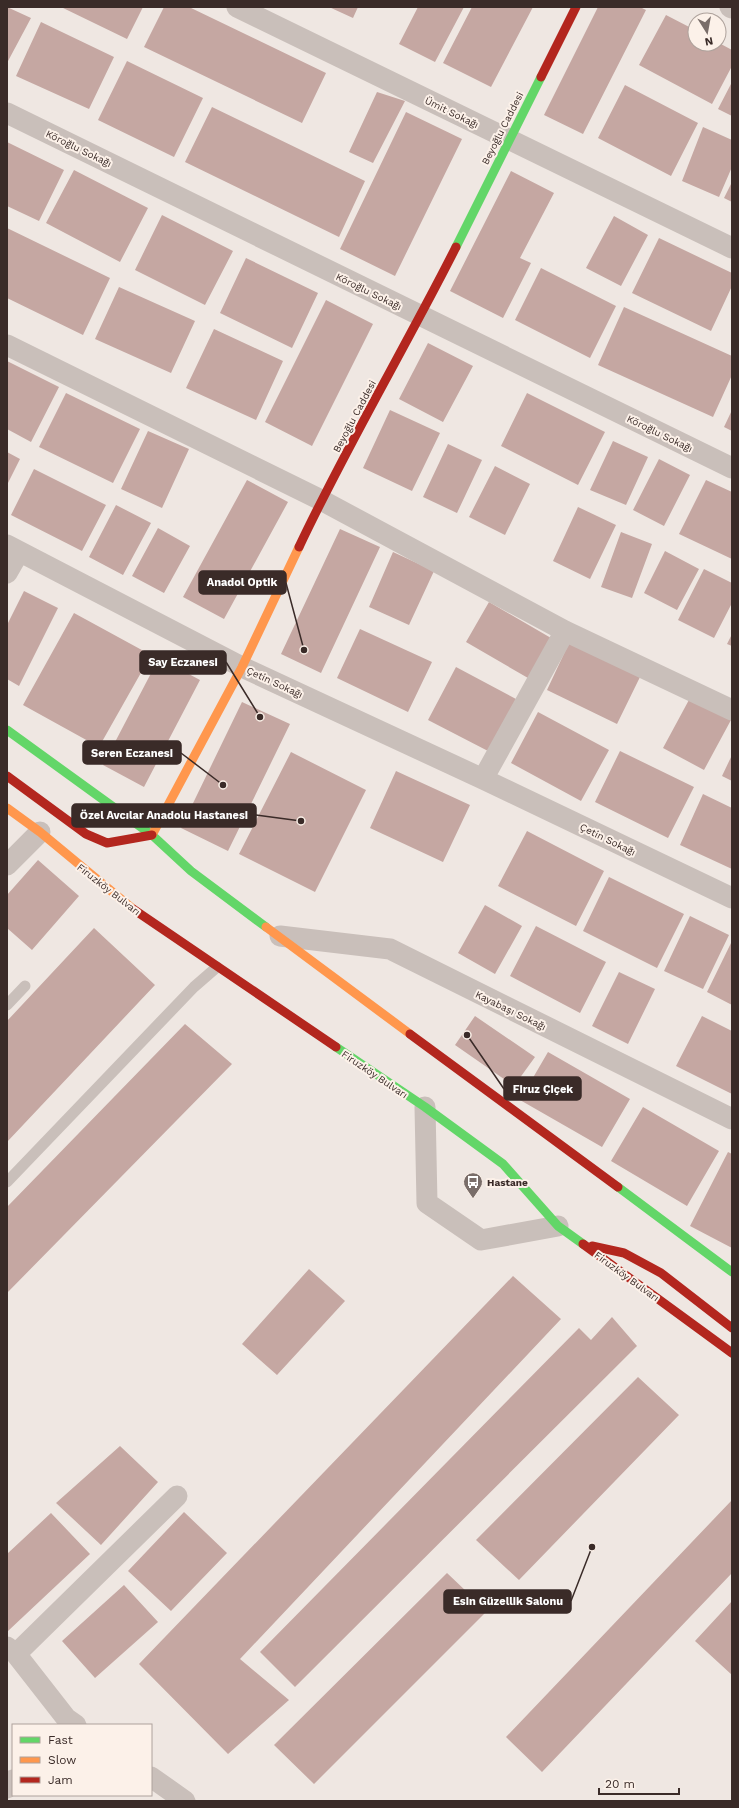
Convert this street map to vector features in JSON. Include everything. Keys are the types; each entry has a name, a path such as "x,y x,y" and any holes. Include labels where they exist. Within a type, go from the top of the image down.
{"main road":[{"name":"Beyoğlu Caddesi","path":"152,835 242,667 321,500 421,316 508,139 576,7"},
{"path":"7,730 152,835 191,871 732,1272"},
{"path":"7,733 17,737"},
{"path":"7,776 86,834 107,843 152,835"},
{"name":"Firuzköy Bulvarı","path":"7,808 40,832 125,904 425,1107 502,1164 558,1226 732,1354"},
{"path":"583,1244 624,1253 661,1273 732,1328"}],"street":[{"name":"Ümit Sokağı","path":"237,7 732,248"},
{"name":"Köroğlu Sokağı","path":"7,113 732,468"},
{"path":"7,345 321,500 565,631 732,710"},
{"path":"7,573 13,549"},
{"name":"Çetin Sokağı","path":"13,549 242,667 483,779 732,898"},
{"path":"483,779 565,631"},
{"path":"7,865 40,832"},
{"name":"Kayabaşı Sokağı","path":"280,936 390,949 732,1119"},
{"path":"425,1107 427,1203 481,1240 558,1226"},
{"path":"68,1723 11,1650 177,1496"},
{"path":"152,1778 183,1801"}],"lane":[{"path":"7,1182 189,993 217,967"},
{"path":"7,1005 25,986"}],"building":[{"path":"7,7 31,18 7,63"},
{"path":"61,7 143,7 127,39"},
{"path":"164,7 189,7 326,73 302,123 144,47"},
{"path":"329,7 358,7 353,18"},
{"path":"418,7 464,7 435,62 399,44"},
{"path":"472,7 533,7 491,87 443,63"},
{"path":"598,7 640,7 646,10 583,134 544,115"},
{"path":"666,15 687,26 687,52 727,52 727,47 732,50 732,66 712,104 639,65"},
{"path":"41,22 114,57 89,109 16,76"},
{"path":"127,61 203,98 174,157 98,120"},
{"path":"732,82 732,116 718,109"},
{"path":"625,85 698,123 671,176 598,138"},
{"path":"377,92 405,101 373,163 349,152"},
{"path":"212,107 365,181 339,237 185,162"},
{"path":"406,112 462,139 395,276 340,249"},
{"path":"703,127 732,140 732,167 719,197 682,181"},
{"path":"7,142 64,170 39,221 7,206"},
{"path":"74,170 148,208 120,262 46,223"},
{"path":"511,171 554,193 520,258 531,263 503,318 450,291"},
{"path":"732,182 732,202 724,198"},
{"path":"162,215 233,251 205,305 135,270"},
{"path":"614,216 648,235 621,286 586,268"},
{"path":"7,228 110,278 83,335 7,298"},
{"path":"659,238 732,273 732,286 711,331 632,293"},
{"path":"246,258 318,293 292,348 220,313"},
{"path":"541,268 616,306 590,358 515,320"},
{"path":"119,287 195,321 171,373 95,339"},
{"path":"326,300 373,324 312,446 265,422"},
{"path":"624,307 732,356 732,375 713,417 598,365"},
{"path":"214,329 283,361 256,420 186,388"},
{"path":"428,343 473,366 443,422 399,399"},
{"path":"7,361 59,387 31,442 7,429"},
{"path":"66,393 140,429 113,483 39,447"},
{"path":"527,393 605,432 578,485 501,446"},
{"path":"390,410 440,433 412,491 363,468"},
{"path":"732,410 732,431 724,427"},
{"path":"148,431 189,449 162,508 121,489"},
{"path":"613,441 648,457 626,505 590,490"},
{"path":"448,444 482,460 457,513 423,497"},
{"path":"7,452 20,459 7,485"},
{"path":"659,459 690,475 664,526 633,510"},
{"path":"495,466 530,484 505,535 469,517"},
{"path":"34,469 106,505 82,551 11,515"},
{"path":"247,480 288,502 224,619 183,597"},
{"path":"706,480 732,492 732,559 679,534"},
{"path":"116,505 151,523 123,575 89,557"},
{"path":"578,507 616,525 590,579 553,561"},
{"path":"158,528 190,546 164,593 132,576"},
{"path":"340,529 380,547 321,673 281,654"},
{"path":"621,532 652,544 632,598 601,587"},
{"path":"665,551 699,569 677,610 644,593"},
{"path":"393,552 434,571 409,625 369,607"},
{"path":"704,569 732,583 732,603 714,638 678,620"},
{"path":"24,591 58,608 19,686 7,679 7,625"},
{"path":"489,602 551,638 528,678 466,642"},
{"path":"74,613 151,655 99,747 23,705"},
{"path":"360,629 432,662 408,712 337,678"},
{"path":"732,634 732,646 727,644"},
{"path":"569,643 640,677 617,724 547,690"},
{"path":"159,658 200,680 144,787 103,765"},
{"path":"456,667 516,699 488,751 428,720"},
{"path":"690,698 731,720 704,770 663,748"},
{"path":"242,702 290,724 228,851 181,828"},
{"path":"538,712 609,750 581,801 511,763"},
{"path":"620,751 694,787 668,838 595,802"},
{"path":"291,752 366,790 315,892 239,854"},
{"path":"732,755 732,781 722,776"},
{"path":"396,771 470,805 443,862 370,828"},
{"path":"703,794 732,808 732,869 680,845"},
{"path":"527,831 604,871 576,926 498,886"},
{"path":"38,860 79,896 32,950 7,928 7,895"},
{"path":"609,877 684,914 657,968 583,931"},
{"path":"485,905 522,926 495,974 458,953"},
{"path":"690,916 729,935 703,989 664,971"},
{"path":"536,926 606,962 580,1013 510,976"},
{"path":"94,928 155,985 7,1142 7,1021"},
{"path":"732,941 732,1005 707,992"},
{"path":"619,972 655,989 628,1044 592,1026"},
{"path":"475,1016 535,1057 514,1086 455,1045"},
{"path":"702,1016 732,1031 732,1094 676,1066"},
{"path":"185,1024 232,1064 7,1293 7,1207"},
{"path":"548,1052 630,1099 602,1147 520,1100"},
{"path":"643,1107 719,1151 687,1206 611,1161"},
{"path":"728,1152 732,1154 732,1248 690,1226"},
{"path":"309,1269 345,1301 277,1375 242,1344"},
{"path":"513,1276 561,1319 240,1659 289,1700 228,1754 139,1664"},
{"path":"612,1317 637,1346 295,1687 260,1652 579,1328 591,1340"},
{"path":"638,1377 679,1415 519,1580 476,1540"},
{"path":"120,1446 158,1482 101,1545 56,1503"},
{"path":"732,1500 732,1573 542,1772 506,1737"},
{"path":"184,1512 227,1553 171,1611 128,1571"},
{"path":"51,1513 90,1554 8,1631 7,1554"},
{"path":"447,1573 487,1611 314,1784 274,1745"},
{"path":"124,1585 158,1622 95,1678 62,1641"},
{"path":"732,1601 732,1675 695,1641"}],"traffic: fast":[{"path":"456,247 541,77"},
{"path":"7,730 152,835 191,871 266,927"},
{"path":"336,1047 425,1107 503,1164 558,1226 583,1244"},
{"path":"618,1187 732,1272"}],"traffic: slow":[{"path":"152,835 242,667 299,547"},
{"path":"7,808 40,832 133,909"},
{"path":"266,927 410,1034"}],"traffic: jam":[{"path":"541,77 576,7"},
{"path":"299,547 356,434 456,247"},
{"path":"7,776 86,834 107,843 152,835"},
{"path":"133,909 336,1047"},
{"path":"410,1034 618,1187"},
{"path":"583,1244 732,1353"},
{"path":"592,1246 624,1253 661,1273 732,1328"}],"place":[{"name":"Anadol Optik","path":"304,650"},
{"name":"Say Eczanesi","path":"260,717"},
{"name":"Seren Eczanesi","path":"223,785"},
{"name":"Özel Avcılar Anadolu Hastanesi","path":"301,821"},
{"name":"Firuz Çiçek","path":"467,1035"},
{"name":"Hastane","path":"473,1199"},
{"name":"Esin Güzellik Salonu","path":"592,1547"}]}
